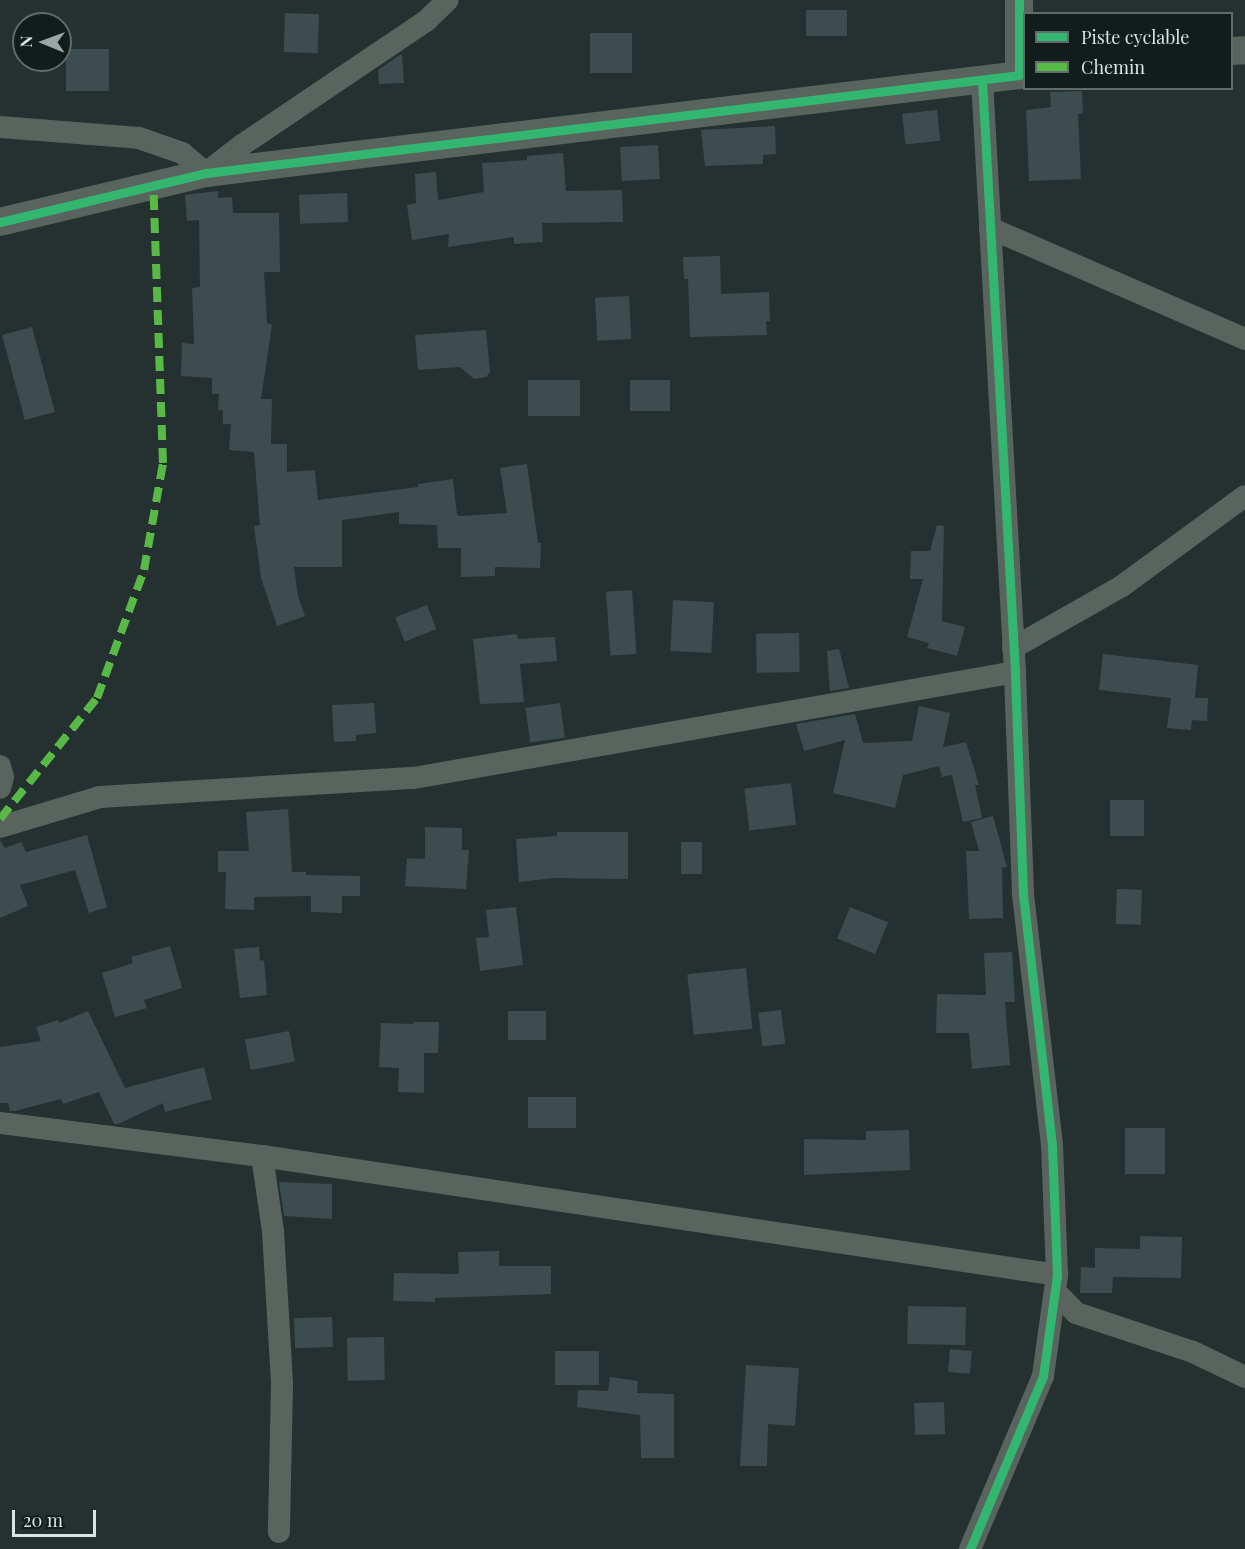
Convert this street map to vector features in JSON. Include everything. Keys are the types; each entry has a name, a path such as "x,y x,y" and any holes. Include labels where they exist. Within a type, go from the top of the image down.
{"street":[{"path":"206,173 242,145 426,21 447,0"},
{"path":"0,222 206,173 1022,75 1019,0"},
{"path":"970,1549 1043,1376 1056,1283 1052,1145 1023,893 1015,672 982,80"},
{"path":"0,127 139,138 182,153 206,173"},
{"path":"990,228 1245,339"},
{"path":"1013,648 1122,586 1245,496"},
{"path":"0,827 100,797 414,778 1015,672"},
{"path":"0,766 3,777 0,788"},
{"path":"0,1124 262,1156 1056,1283 1076,1313 1193,1352 1245,1377"},
{"path":"262,1156 273,1231 282,1384 279,1532"}],"building":[{"path":"806,10 847,10 847,36 806,36"},
{"path":"285,13 319,14 318,53 284,52"},
{"path":"590,33 632,33 632,73 590,73"},
{"path":"72,49 109,49 109,91 66,91 66,72 72,72"},
{"path":"402,55 404,83 379,84 378,70"},
{"path":"1082,91 1083,113 1078,114 1081,179 1029,181 1026,110 1051,107 1050,92"},
{"path":"937,110 940,141 905,144 902,114"},
{"path":"775,126 776,154 763,155 763,164 705,166 701,130"},
{"path":"658,145 660,179 622,181 620,147"},
{"path":"563,153 566,191 622,190 623,222 542,223 543,242 514,244 514,237 448,247 449,234 412,240 407,205 416,203 415,174 436,172 438,200 484,192 482,163 527,160 527,156"},
{"path":"218,191 218,198 232,197 233,213 279,213 280,272 264,272 267,323 272,325 261,399 272,399 271,444 287,444 287,472 315,470 318,500 418,487 418,484 453,479 457,515 460,516 507,513 500,468 527,464 538,543 541,543 540,568 495,567 495,576 461,577 461,548 438,548 437,525 399,524 399,512 342,520 342,567 294,567 298,596 305,616 277,626 261,578 254,526 260,525 254,452 229,450 231,424 223,424 223,410 218,410 219,394 212,394 212,378 181,376 182,343 194,344 192,288 200,287 199,220 187,221 185,195"},
{"path":"347,193 348,222 300,224 299,195"},
{"path":"720,256 721,294 769,292 770,321 766,321 767,335 690,337 688,279 684,279 683,257"},
{"path":"629,296 631,339 597,341 595,298"},
{"path":"32,327 55,412 25,420 2,335"},
{"path":"486,330 490,372 486,377 474,379 460,367 418,370 415,335"},
{"path":"528,380 580,380 580,416 528,416"},
{"path":"630,380 670,380 670,411 630,411"},
{"path":"937,525 944,526 942,621 965,627 957,656 927,648 929,643 907,637 923,579 910,579 911,551 930,551"},
{"path":"632,590 636,654 611,656 606,592"},
{"path":"673,600 714,602 711,653 670,651"},
{"path":"427,605 436,629 405,641 395,617"},
{"path":"799,633 800,672 757,673 756,634"},
{"path":"517,634 518,639 555,637 557,661 520,664 524,702 480,704 473,639"},
{"path":"839,649 849,688 830,691 827,651"},
{"path":"1103,654 1198,665 1195,698 1208,698 1207,721 1192,720 1191,730 1167,728 1171,698 1099,690"},
{"path":"374,703 376,733 356,735 356,741 334,742 332,705"},
{"path":"560,703 565,738 530,743 525,708"},
{"path":"919,706 950,713 943,747 966,742 979,785 975,785 982,818 963,822 952,775 942,777 939,766 903,775 895,808 833,793 845,740 804,751 796,724 855,714 863,743 912,741"},
{"path":"791,783 796,825 749,830 744,789"},
{"path":"1110,800 1144,800 1144,836 1110,836"},
{"path":"288,809 292,872 306,872 306,875 360,876 360,896 342,896 342,913 311,912 311,896 254,897 254,910 225,909 226,872 218,872 218,851 249,851 246,812"},
{"path":"993,816 1007,867 1002,868 1003,918 969,919 966,851 979,851 971,822"},
{"path":"425,827 462,828 462,850 469,850 466,889 405,886 407,858 425,859"},
{"path":"557,832 628,832 628,879 554,878 519,882 516,839 557,836"},
{"path":"87,835 107,907 89,913 75,870 20,885 28,906 0,918 0,840 5,848 21,842 26,852"},
{"path":"681,842 702,842 702,874 681,874"},
{"path":"1117,889 1142,890 1141,925 1116,924"},
{"path":"516,907 523,965 480,971 476,938 489,937 486,910"},
{"path":"850,907 888,922 875,954 837,939"},
{"path":"170,946 182,988 144,1000 147,1008 115,1017 102,973 133,963 131,957"},
{"path":"259,947 260,961 264,960 267,995 240,998 234,949"},
{"path":"1012,952 1015,1002 1005,1002 1010,1065 972,1069 969,1033 936,1033 937,994 986,995 984,953"},
{"path":"746,968 752,1029 694,1035 687,974"},
{"path":"781,1010 785,1044 762,1047 758,1013"},
{"path":"88,1011 125,1088 204,1067 212,1099 165,1112 163,1103 118,1124 114,1124 99,1092 63,1104 61,1099 15,1111 10,1111 8,1103 0,1103 0,1047 41,1041 36,1027 58,1020 59,1023"},
{"path":"508,1011 546,1011 546,1040 508,1040"},
{"path":"414,1022 439,1022 438,1053 424,1053 424,1093 398,1092 399,1068 379,1067 381,1023 414,1024"},
{"path":"289,1031 295,1061 251,1070 245,1040"},
{"path":"528,1097 576,1097 576,1128 528,1128"},
{"path":"1125,1128 1165,1128 1165,1174 1125,1174"},
{"path":"909,1130 910,1170 804,1175 804,1139 866,1140 866,1131"},
{"path":"279,1182 332,1184 332,1219 284,1216"},
{"path":"1140,1236 1182,1237 1181,1278 1113,1277 1112,1293 1080,1293 1081,1267 1095,1268 1095,1248 1140,1249"},
{"path":"499,1251 499,1266 551,1266 551,1294 435,1298 435,1302 393,1301 394,1273 459,1274 458,1252"},
{"path":"908,1306 966,1307 965,1345 907,1344"},
{"path":"332,1317 333,1347 295,1348 294,1318"},
{"path":"384,1337 385,1380 348,1381 347,1338"},
{"path":"950,1349 972,1351 970,1374 948,1372"},
{"path":"555,1351 599,1351 599,1385 555,1385"},
{"path":"746,1365 799,1368 795,1426 768,1424 767,1466 740,1466"},
{"path":"610,1377 638,1381 637,1393 674,1394 674,1458 641,1458 640,1415 577,1407 578,1390 608,1391"},
{"path":"944,1402 945,1434 915,1435 914,1403"}],"marked path":[{"path":"0,819 97,698 144,570 163,463 153,183"}],"cycle path":[{"path":"0,222 206,173 1019,75 1019,0"},
{"path":"970,1549 1043,1376 1057,1275 1052,1145 1023,893 1015,672 982,80"}]}
